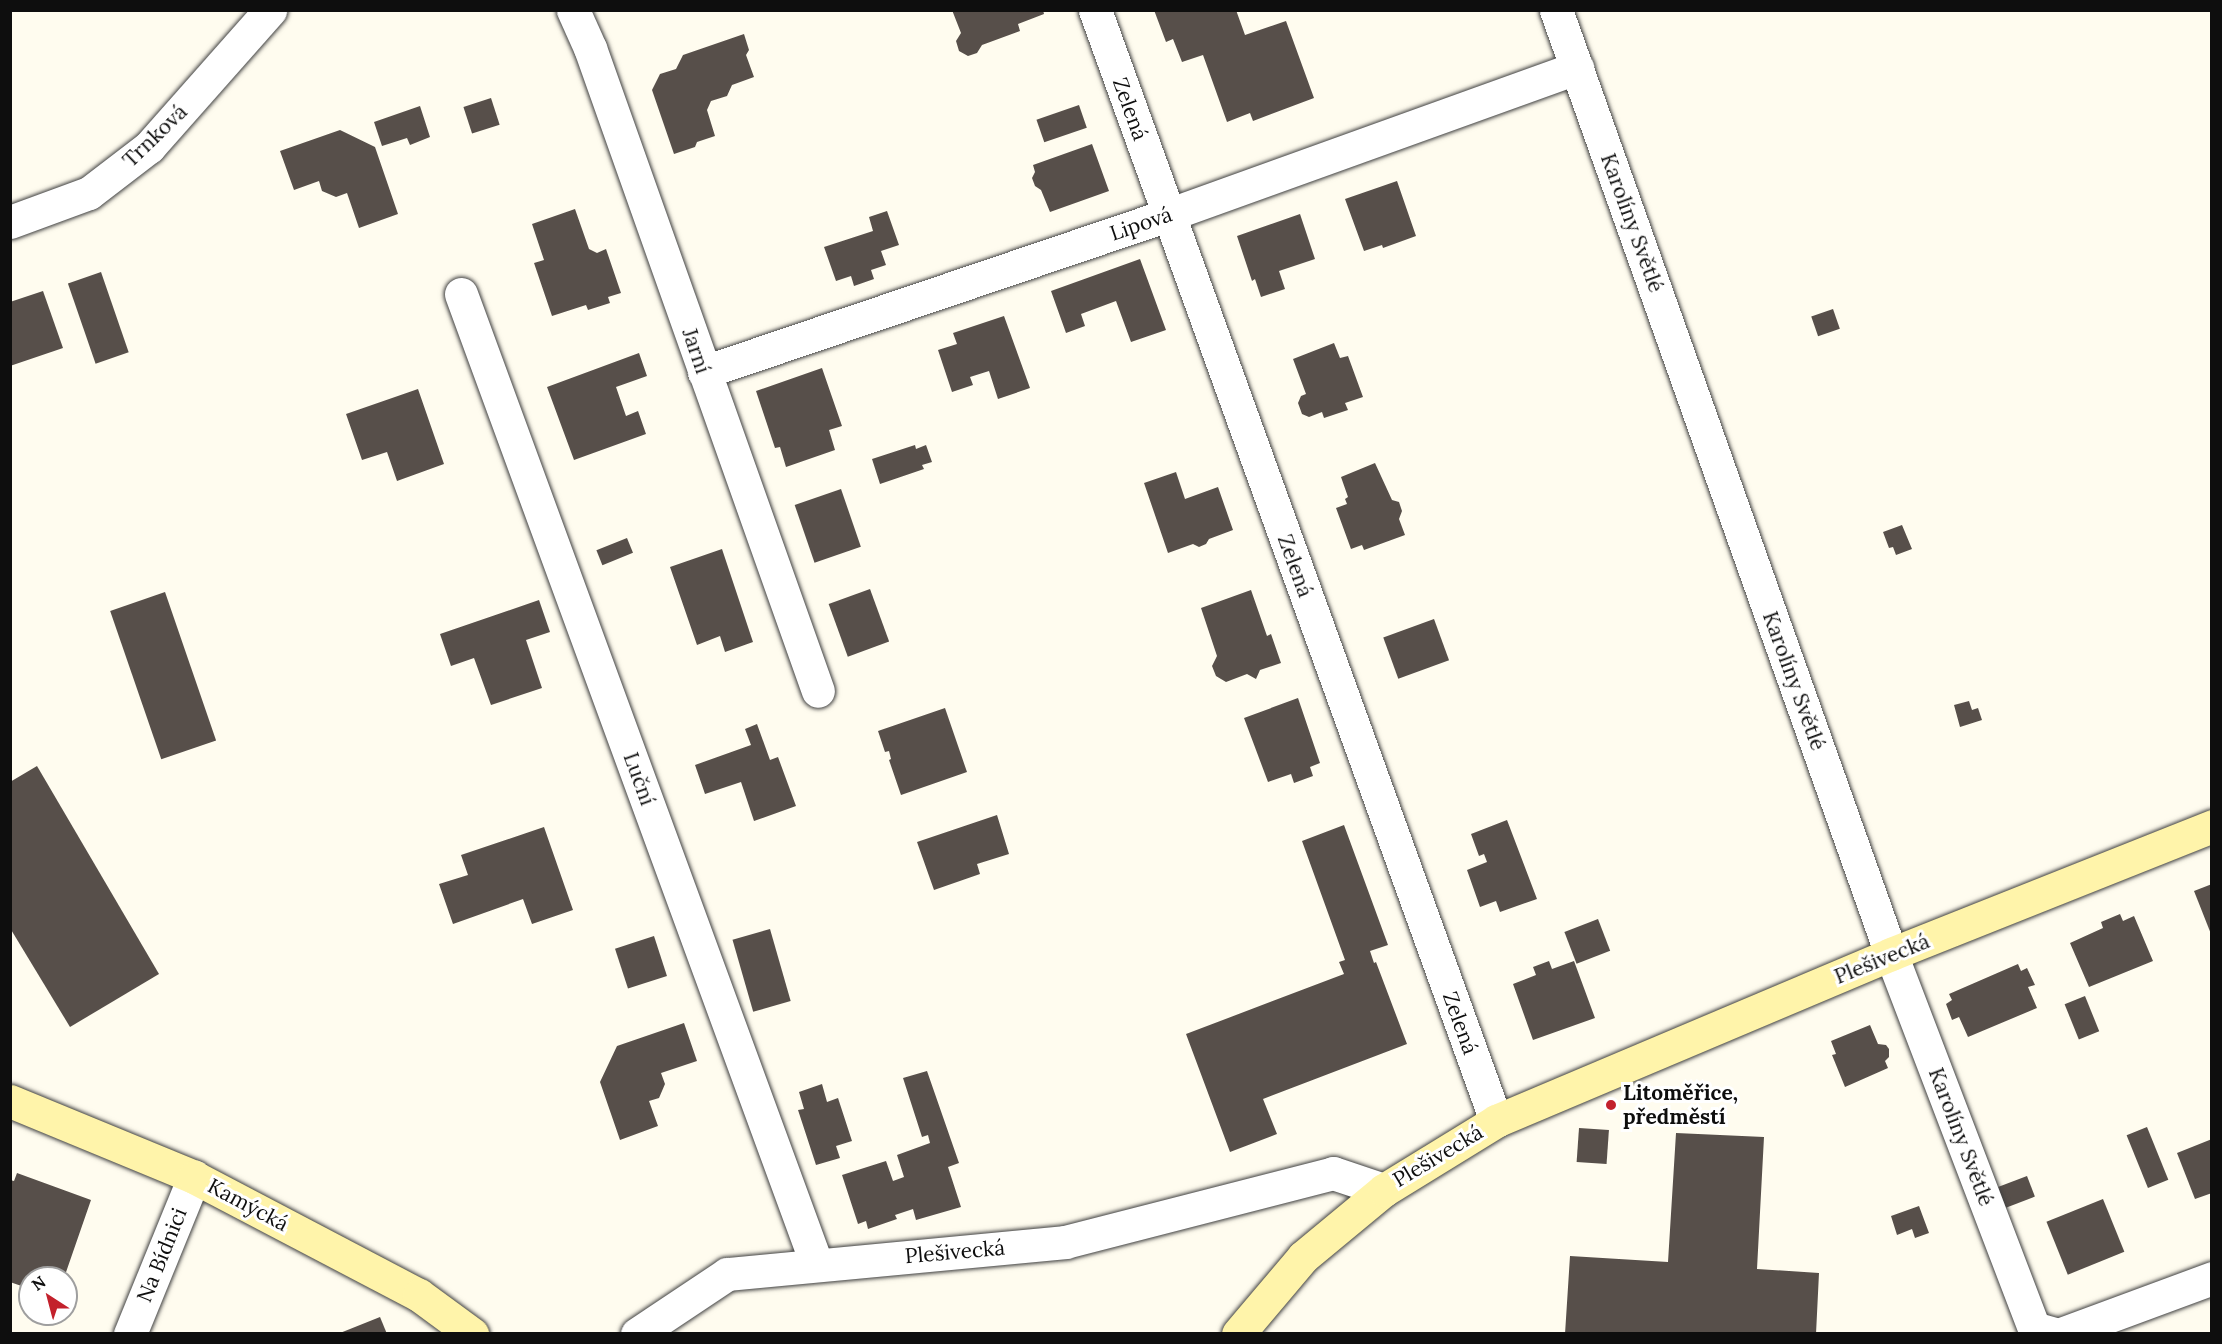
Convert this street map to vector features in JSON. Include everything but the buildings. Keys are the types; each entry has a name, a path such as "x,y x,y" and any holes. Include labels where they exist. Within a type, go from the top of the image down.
{"street":[{"name":"Trnková","path":"10,222 89,193 149,147 270,10"},
{"name":"Jarní","path":"573,10 590,48 818,691"},
{"name":"Zelená","path":"1095,10 1496,1121"},
{"name":"Karolíny Světlé","path":"1556,10 1891,954 2034,1328 2055,1334"},
{"name":"Lipová","path":"704,372 1168,215 1577,68"},
{"name":"Luční","path":"461,294 817,1265"},
{"name":"Plešivecká","path":"637,1334 727,1274 1065,1242 1333,1173 1384,1190 1496,1121 1891,954 2211,826"},
{"name":"Kamýcká","path":"10,1101 194,1177 419,1295 472,1334"},
{"name":"Na Bídnici","path":"130,1334 194,1177"},
{"path":"1238,1334 1303,1257 1384,1190"},
{"path":"2061,1334 2211,1278"}],"place":[{"name":"Litoměřice, předměstí","path":"1611,1105"}]}
